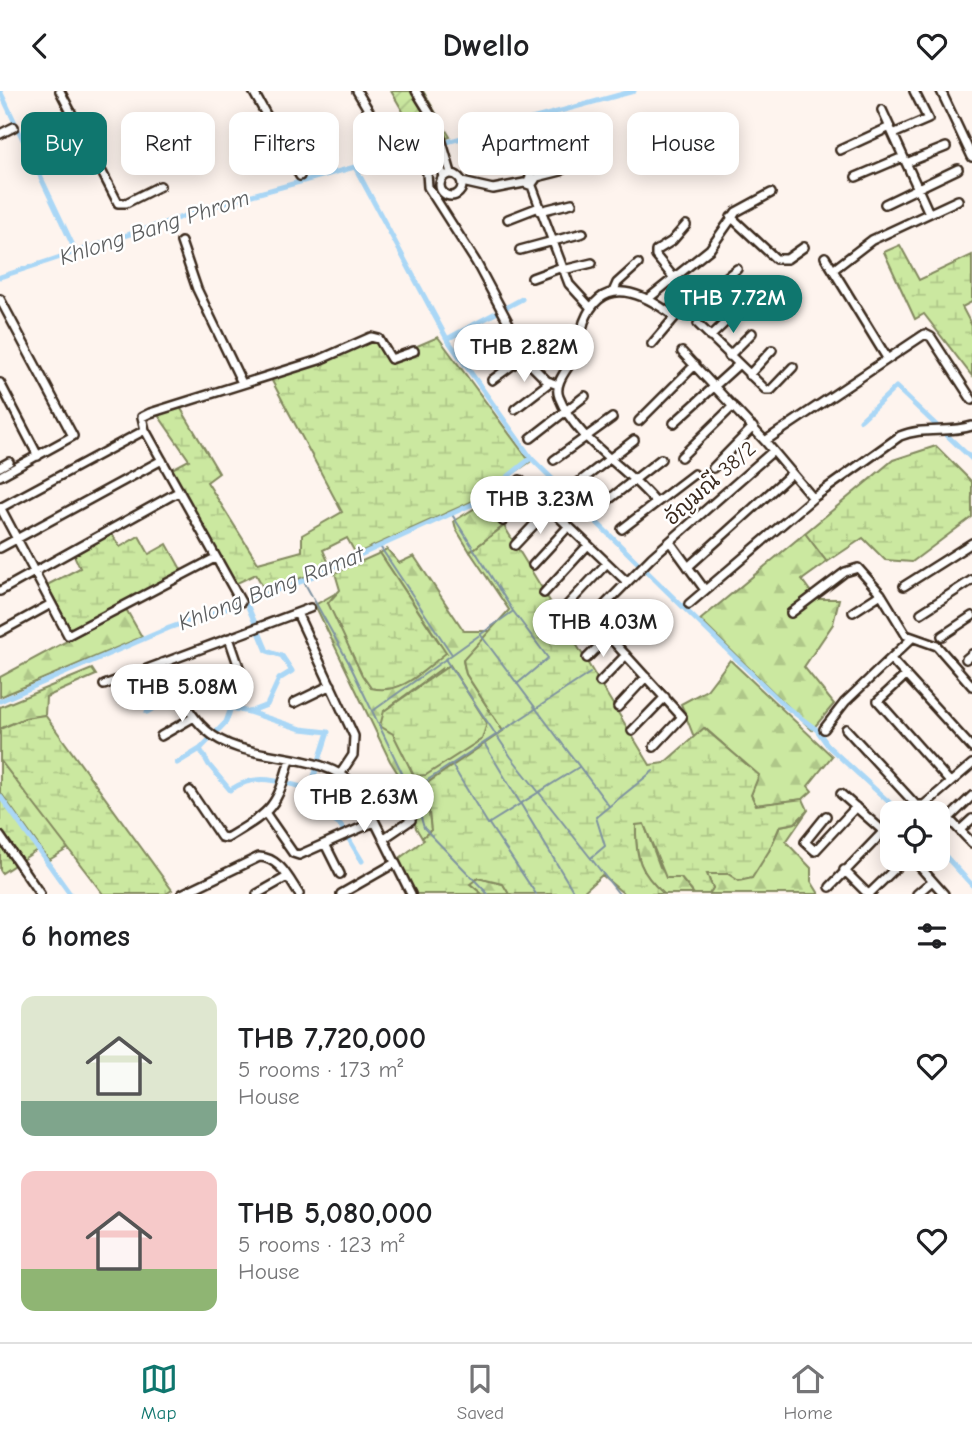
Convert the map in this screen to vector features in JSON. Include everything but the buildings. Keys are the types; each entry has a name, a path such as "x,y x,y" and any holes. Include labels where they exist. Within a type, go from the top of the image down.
{"street":[{"path":"60,91 118,203 126,203 160,186"},
{"path":"253,91 300,176"},
{"path":"356,91 369,112"},
{"path":"416,91 435,126 445,163 451,173 462,182 493,189 530,184 537,177 545,175"},
{"path":"840,150 928,119 914,91"},
{"path":"941,91 972,157"},
{"path":"882,110 929,213"},
{"path":"0,134 13,127"},
{"path":"856,177 946,147"},
{"path":"445,163 440,187 447,195 458,193 462,182"},
{"path":"885,204 958,169"},
{"path":"443,177 451,173"},
{"path":"427,175 428,187 476,262 526,355 540,376 558,385"},
{"path":"531,175 530,184 562,268 578,296 592,308"},
{"path":"649,298 710,249 731,218 771,193"},
{"path":"833,270 863,245 958,200"},
{"path":"508,219 539,209 572,203"},
{"path":"731,218 776,259 787,259 804,247"},
{"path":"674,278 656,256 656,251 671,241 686,225"},
{"path":"520,250 551,239 583,233"},
{"path":"181,241 197,289 242,383"},
{"path":"825,257 887,358"},
{"path":"532,278 562,268 592,264"},
{"path":"613,292 617,283 638,264"},
{"path":"652,344 676,317 737,268"},
{"path":"656,503 636,478 587,436 567,411 558,395 558,385 576,353 592,308 602,297 613,292 649,298 676,317"},
{"path":"0,299 72,433 71,439 0,476"},
{"path":"710,337 736,312"},
{"path":"698,324 768,391 793,367"},
{"path":"729,356 752,334"},
{"path":"765,441 887,358 928,335 972,400"},
{"path":"241,602 178,492 145,430 142,417 319,360 371,337 379,339 391,359 414,351"},
{"path":"749,375 772,350"},
{"path":"682,352 753,427 813,498"},
{"path":"492,380 526,355"},
{"path":"639,421 695,365"},
{"path":"674,423 738,365"},
{"path":"515,409 550,382"},
{"path":"0,383 37,456"},
{"path":"531,438 585,396"},
{"path":"681,457 733,406"},
{"path":"554,460 612,418"},
{"path":"689,604 813,498 900,436 916,431 951,432 972,426"},
{"path":"713,468 753,427"},
{"path":"145,430 0,507 51,604 68,635 215,558"},
{"path":"578,483 634,440"},
{"name":"อัญมณี 38/2","path":"576,635 652,557 774,451"},
{"path":"598,507 661,459"},
{"path":"0,548 162,460"},
{"path":"0,467 9,462"},
{"path":"688,567 792,473"},
{"path":"622,529 694,474"},
{"path":"520,480 607,563 629,580"},
{"path":"503,521 530,490"},
{"path":"0,590 178,492"},
{"path":"516,545 550,509"},
{"path":"533,565 568,527"},
{"path":"670,542 705,590"},
{"path":"904,586 972,544"},
{"path":"544,593 588,545"},
{"path":"558,615 607,563"},
{"path":"792,613 845,572 855,568 863,571 911,639 937,646 972,686"},
{"path":"921,613 972,580"},
{"path":"853,612 881,594"},
{"path":"0,632 51,604"},
{"path":"104,685 310,608"},
{"path":"297,613 331,685 355,745 353,755 341,773"},
{"path":"942,636 972,616"},
{"path":"592,618 680,715 681,721 654,747"},
{"path":"587,658 608,636"},
{"path":"229,638 242,676"},
{"path":"824,729 837,716 845,702 911,639"},
{"path":"600,683 626,655"},
{"path":"891,659 972,748"},
{"path":"162,663 194,717 207,732 221,740 290,759 325,765 341,773 358,788 411,894"},
{"path":"906,675 878,701 950,782"},
{"path":"618,707 646,677"},
{"path":"293,703 331,685"},
{"path":"632,731 665,697"},
{"path":"161,736 194,717"},
{"path":"846,729 916,805 924,806 972,764"},
{"path":"190,791 223,838 266,814 281,791 290,759"},
{"path":"367,809 395,791"},
{"path":"841,794 880,828"},
{"path":"950,818 972,796"},
{"path":"826,816 805,842 817,851 856,807"},
{"path":"266,814 293,853 307,854 374,822"},
{"path":"960,830 972,819"},
{"path":"383,839 411,820"},
{"path":"950,820 972,843"},
{"path":"813,830 827,841"},
{"path":"830,887 880,835"},
{"path":"0,836 40,894"},
{"path":"326,846 340,874"},
{"path":"182,894 259,857 276,862 299,894"},
{"path":"341,894 395,863"},
{"path":"844,870 868,894 892,871"},
{"path":"923,871 944,894"},
{"path":"257,894 287,877"},
{"path":"917,894 932,881"}],"green space":[{"path":"391,91 423,91 435,112 403,112"},
{"path":"444,127 450,137 444,139"},
{"path":"900,245 919,280 972,255 972,302 962,307 972,326 972,376 924,314 915,319 884,252"},
{"path":"438,337 530,462 473,501 356,554 347,538 323,550 330,566 266,593 256,574 235,584 172,469 189,460 158,415 180,407 219,473 207,482 258,563 302,551 302,535 342,512 271,379 372,341 386,345 394,356"},
{"path":"936,446 972,482 972,517 912,562 885,560 863,538 827,562 805,533 893,460"},
{"path":"516,483 525,491 506,524 470,552 454,521"},
{"path":"504,526 650,765 664,763 704,728 759,775 751,795 756,805 803,799 808,810 795,823 780,826 769,851 752,878 739,881 728,874 707,874 713,888 709,894 694,894 681,878 666,878 644,824 636,825 638,855 649,879 664,894 624,894 602,875 581,894 509,894 503,884 478,878 470,884 482,894 416,894 397,860 424,840 422,838 431,830 426,784 503,731 466,674 463,660 509,610 470,552"},
{"path":"111,533 120,547 139,536 149,554 167,544 182,571 71,630 47,585 80,568 73,553"},
{"path":"805,533 827,562 802,580 816,599 839,599 833,624 804,667 834,704 812,730 700,620"},
{"path":"387,549 399,563 414,556 464,631 492,631 463,661 466,674 503,731 426,784 431,830 422,838 416,828 407,788 390,761 315,605 336,593 328,603 446,652 380,553","holes":["441,669 414,776 384,711"]},
{"path":"380,553 446,653 412,680 393,688 382,689 371,688 362,675 328,603 340,590 335,573"},
{"path":"126,609 142,637 0,697 0,677"},
{"path":"730,660 832,756 808,786 812,791 803,799 756,805 751,795 758,775 705,728 694,737 681,704 707,690"},
{"path":"450,665 487,723 482,739 426,775 414,776 393,734 380,726 384,711"},
{"path":"92,669 96,675 46,697 45,715 25,718 0,729 0,707"},
{"path":"45,715 172,890 166,894 103,894 0,760 0,729 25,718"},
{"path":"0,760 69,848 49,860 0,792"},
{"path":"0,792 40,848 2,873 0,870"},
{"path":"808,810 786,842 811,868 811,881 819,894 709,894 713,888 706,874 728,874 769,851 780,826 795,823"},
{"path":"636,824 644,824 660,867 681,878 694,894 664,894 649,879 638,855"},
{"path":"478,878 503,884 509,894 482,894 469,883"}],"waterway":[{"path":"0,91 76,252"},
{"name":"Khlong Bang Phrom","path":"0,277 230,201 634,91"},
{"path":"359,175 447,339 531,458 785,706 817,730 829,747 888,801"},
{"path":"447,339 522,299"},
{"path":"861,420 896,387 972,459"},
{"name":"Khlong Bang Ramat","path":"0,701 169,628 300,582 475,503 531,458"},
{"path":"451,513 513,611 548,658 517,684"},
{"path":"379,545 451,653"},
{"path":"303,580 349,663 417,804 424,828 488,894"},
{"path":"147,712 199,681 214,676 231,708 249,712 267,705 279,679 292,671 282,656 267,651 246,602"},
{"path":"374,710 512,612"},
{"path":"480,634 609,806"},
{"path":"445,659 511,757 619,894"},
{"path":"411,791 590,673"},
{"path":"200,749 226,722 231,708"},
{"path":"249,712 301,729 328,732 310,789 313,806 341,826 362,861"},
{"path":"484,743 575,894"},
{"path":"177,763 200,749 209,765 230,790 259,779 310,789"},
{"path":"452,765 488,824 579,767"},
{"path":"592,857 605,846 596,817 653,771"},
{"path":"0,796 70,894"},
{"path":"489,824 536,894"},
{"path":"950,861 972,885"}]}
